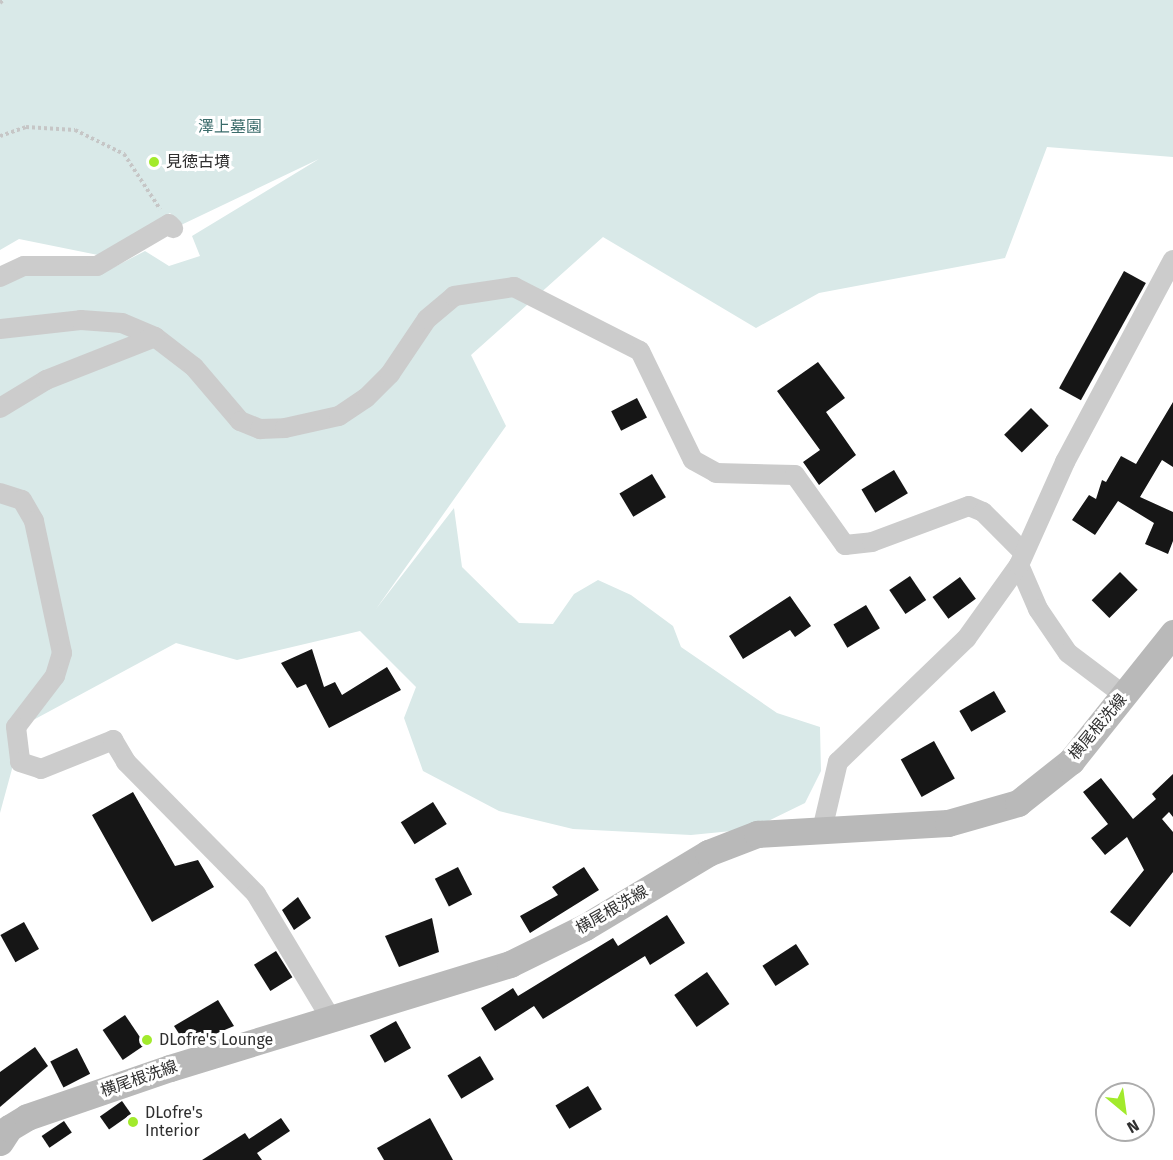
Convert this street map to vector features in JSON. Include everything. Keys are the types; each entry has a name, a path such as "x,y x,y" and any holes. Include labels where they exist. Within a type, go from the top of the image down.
{"main road":[{"name":"横尾根洗線","path":"0,1142 9,1128 27,1117 510,964 585,927 708,852 757,834 948,823 1018,803 1071,761 1173,633"}],"street":[{"path":"0,277 24,266 97,266 171,226"},
{"path":"822,830 838,762 966,639 1021,558 1065,462 1173,260"},
{"path":"0,330 81,320 122,323 155,337 194,367 240,422 260,429 285,428 339,416 366,398 390,374 427,319 454,296 514,287 640,351 693,460 716,473 795,475 845,545 872,542 969,506 983,512 1021,558 1038,609 1068,652 1125,696"},
{"path":"0,408 46,380 155,337"},
{"path":"0,493 22,500 34,521 62,653 55,676 16,727 20,762 41,769 112,740 126,762 256,894 331,1019"}],"path":[{"path":"0,136 26,127 75,130 124,154 171,226"}],"green space":[{"name":"澤上墓園","path":"0,0 1173,0 1173,157 1047,147 1005,258 819,293 756,328 603,237 471,355 506,426 376,609 454,508 462,567 519,623 553,624 574,594 598,580 631,595 673,626 681,647 777,713 820,727 821,771 805,803 752,829 691,835 573,829 499,811 423,771 404,718 416,687 360,631 237,660 176,643 24,725 0,813 0,285 24,274 99,275 145,251 169,266 200,256 192,236 319,159 181,225 170,213 98,255 19,239 0,250"}],"building":[{"path":"1124,271 1146,283 1081,400 1059,388"},
{"path":"818,362 845,398 826,412 856,455 819,485 803,462 820,450 777,391"},
{"path":"637,398 647,418 621,431 611,411"},
{"path":"1173,402 1173,467 1162,460 1140,497 1173,512 1173,541 1168,554 1145,544 1154,523 1118,501 1095,535 1072,520 1089,495 1096,499 1102,480 1106,482 1121,456 1136,464"},
{"path":"1031,408 1049,426 1022,453 1004,435"},
{"path":"894,470 908,493 875,513 861,490"},
{"path":"652,474 666,497 633,517 619,494"},
{"path":"1120,572 1138,590 1109,618 1092,600"},
{"path":"910,576 926,600 905,614 889,590"},
{"path":"960,577 976,599 948,619 932,597"},
{"path":"790,596 811,626 795,637 790,630 743,659 729,636"},
{"path":"866,605 880,628 847,648 833,625"},
{"path":"312,649 324,687 335,682 342,695 387,667 401,690 329,728 306,684 297,688 281,663"},
{"path":"994,691 1006,712 971,732 959,711"},
{"path":"934,741 955,779 922,797 901,759"},
{"path":"1173,774 1173,817 1169,812 1162,819 1173,832 1173,872 1130,927 1110,912 1144,870 1127,837 1105,855 1091,838 1108,824 1083,792 1101,778 1133,819 1156,799 1152,794"},
{"path":"133,792 175,866 198,860 214,887 152,922 92,815"},
{"path":"433,802 447,824 415,844 401,822"},
{"path":"458,867 472,895 449,906 435,879"},
{"path":"584,867 599,890 530,933 520,916 558,895 552,887"},
{"path":"298,897 311,918 294,930 282,910"},
{"path":"667,915 685,943 650,965 645,956 543,1019 534,1006 495,1031 481,1008 513,988 518,996 613,938 618,946"},
{"path":"432,918 439,952 399,967 385,936"},
{"path":"24,922 39,949 15,962 0,935"},
{"path":"796,944 809,964 776,986 762,966"},
{"path":"276,951 292,977 270,991 254,965"},
{"path":"707,972 729,1004 697,1027 674,995"},
{"path":"218,1000 234,1026 187,1046 174,1026"},
{"path":"125,1015 145,1045 123,1060 103,1030"},
{"path":"396,1021 411,1048 385,1063 370,1036"},
{"path":"35,1047 48,1066 0,1107 0,1072"},
{"path":"77,1048 90,1074 63,1087 50,1062"},
{"path":"480,1056 494,1079 461,1099 447,1076"},
{"path":"588,1086 602,1109 569,1129 555,1106"},
{"path":"122,1101 131,1114 109,1130 100,1116"},
{"path":"281,1118 290,1131 257,1153 262,1160 202,1160 245,1133 249,1139"},
{"path":"430,1118 453,1160 384,1160 377,1148"},
{"path":"64,1121 72,1133 49,1148 42,1136"}],"place":[{"name":"見徳古墳","path":"154,162"},
{"name":"DLofre's Lounge","path":"147,1040"},
{"name":"DLofre's Interior","path":"133,1122"}]}
